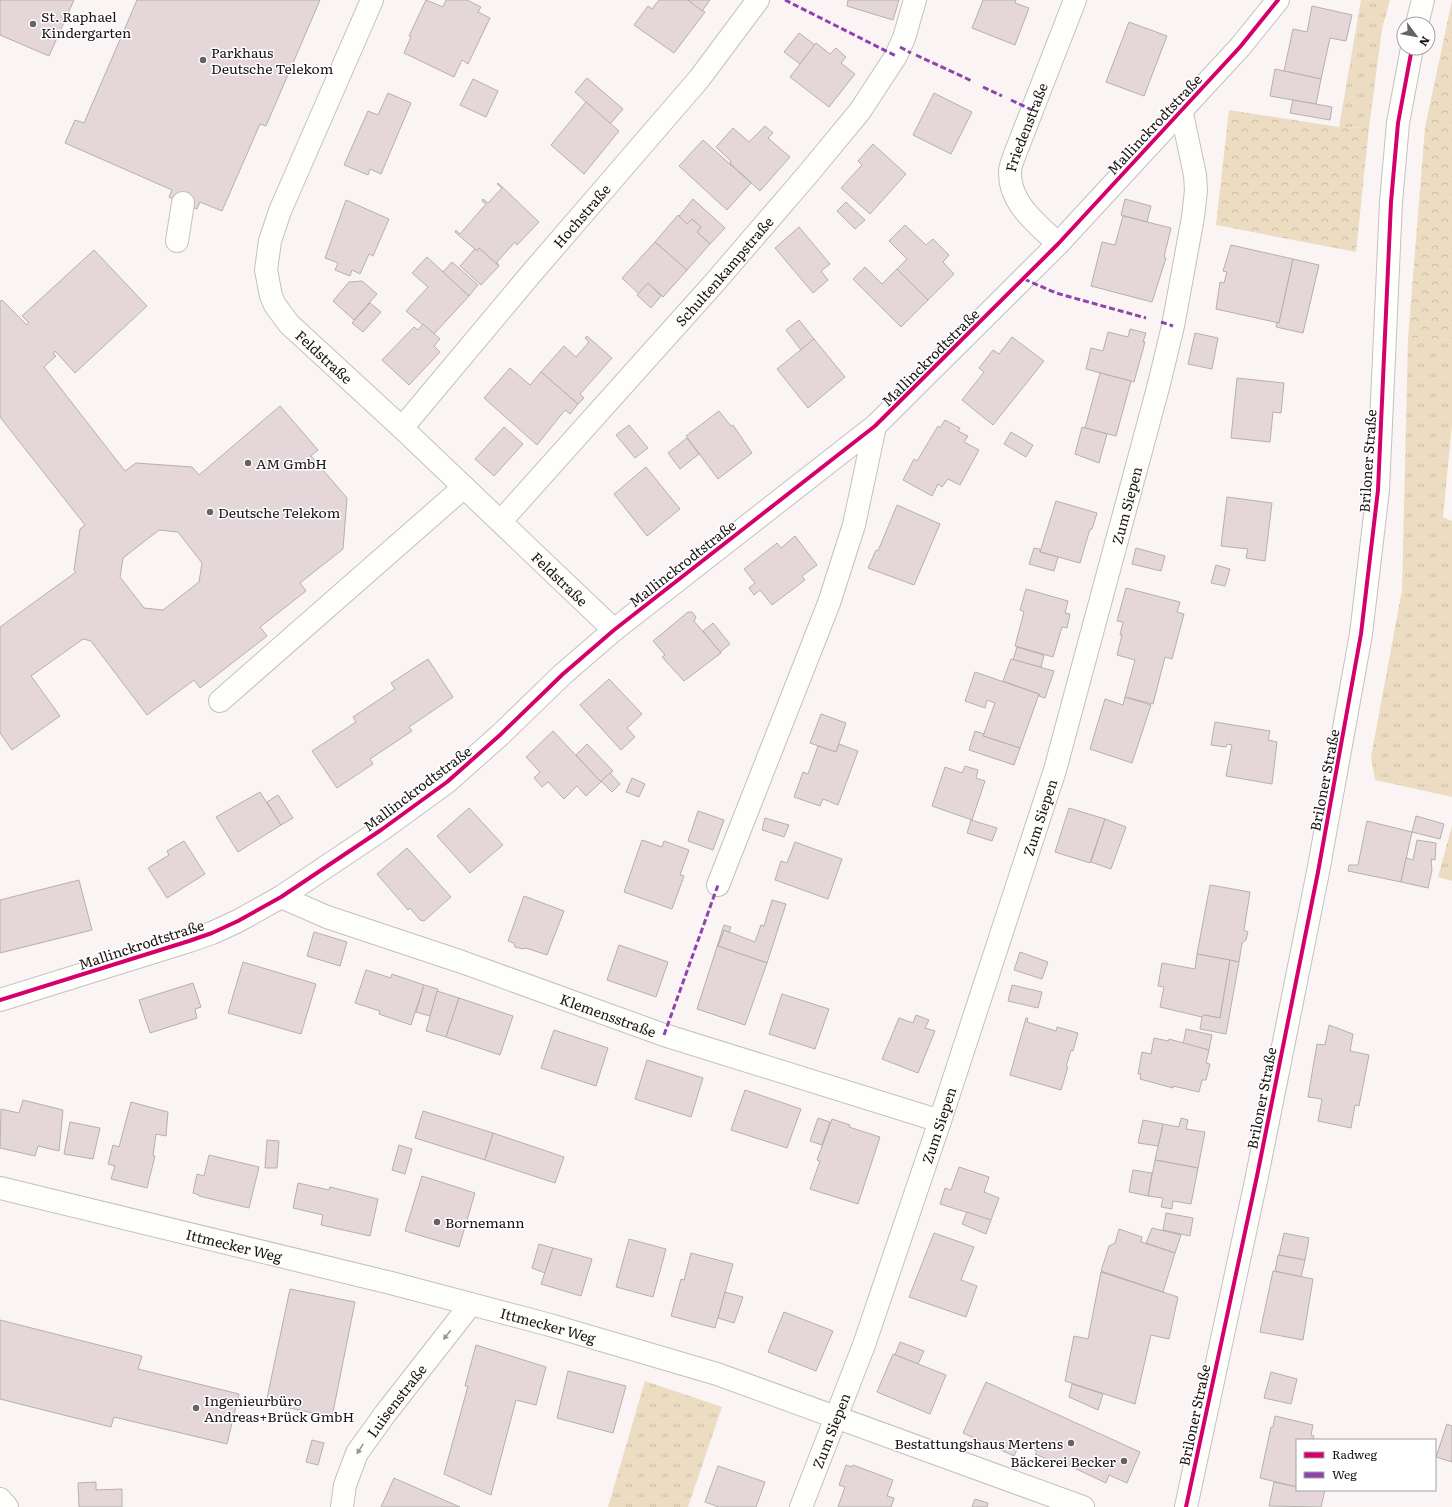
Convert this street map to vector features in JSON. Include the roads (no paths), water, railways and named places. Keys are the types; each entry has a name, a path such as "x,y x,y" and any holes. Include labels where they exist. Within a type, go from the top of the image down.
{"street":[{"name":"Feldstraße","path":"372,0 280,211 270,241 266,270 268,286 273,300 289,324 501,521 614,630"},
{"name":"Hochstraße","path":"402,428 530,275 689,91 758,0"},
{"name":"Schultenkampstraße","path":"501,521 716,281 808,174 860,110 896,56 904,38 916,0"},
{"name":"Friedenstraße","path":"1058,244 1020,205 1014,193 1010,171 1018,146 1075,0"},
{"name":"Mallinckrodtstraße","path":"0,1000 212,933 281,897 381,830 447,782 500,735 563,674 614,630 875,426 1058,244 1181,109 1240,47 1278,0"},
{"path":"1419,16 1423,0"},
{"name":"Briloner Straße","path":"1186,1507 1259,1169 1319,864 1361,634 1378,490 1391,202 1398,123 1411,56"},
{"name":"Zum Siepen","path":"801,1507 864,1345 940,1121 1055,770 1159,384 1173,326 1194,217 1196,190 1195,175 1181,109"},
{"path":"177,241 183,203"},
{"path":"718,885 846,556 875,426"},
{"path":"220,701 464,487"},
{"name":"Klemensstraße","path":"281,897 327,917 462,962 664,1035 940,1121"},
{"name":"Ittmecker Weg","path":"0,1188 471,1304 717,1374 1083,1507"},
{"name":"Luisenstraße","path":"342,1507 345,1485 357,1453 385,1414 471,1304"},
{"path":"0,1499 7,1507"}],"place":[{"name":"St. Raphael Kindergarten","path":"33,24"},
{"name":"Parkhaus Deutsche Telekom","path":"203,60"},
{"name":"AM GmbH","path":"248,463"},
{"name":"Deutsche Telekom","path":"210,512"},
{"name":"Bornemann","path":"437,1222"},
{"name":"Ingenieurbüro Andreas+Brück GmbH","path":"196,1408"},
{"name":"Bestattungshaus Mertens","path":"1071,1443"},
{"name":"Bäckerei Becker","path":"1124,1461"}]}
